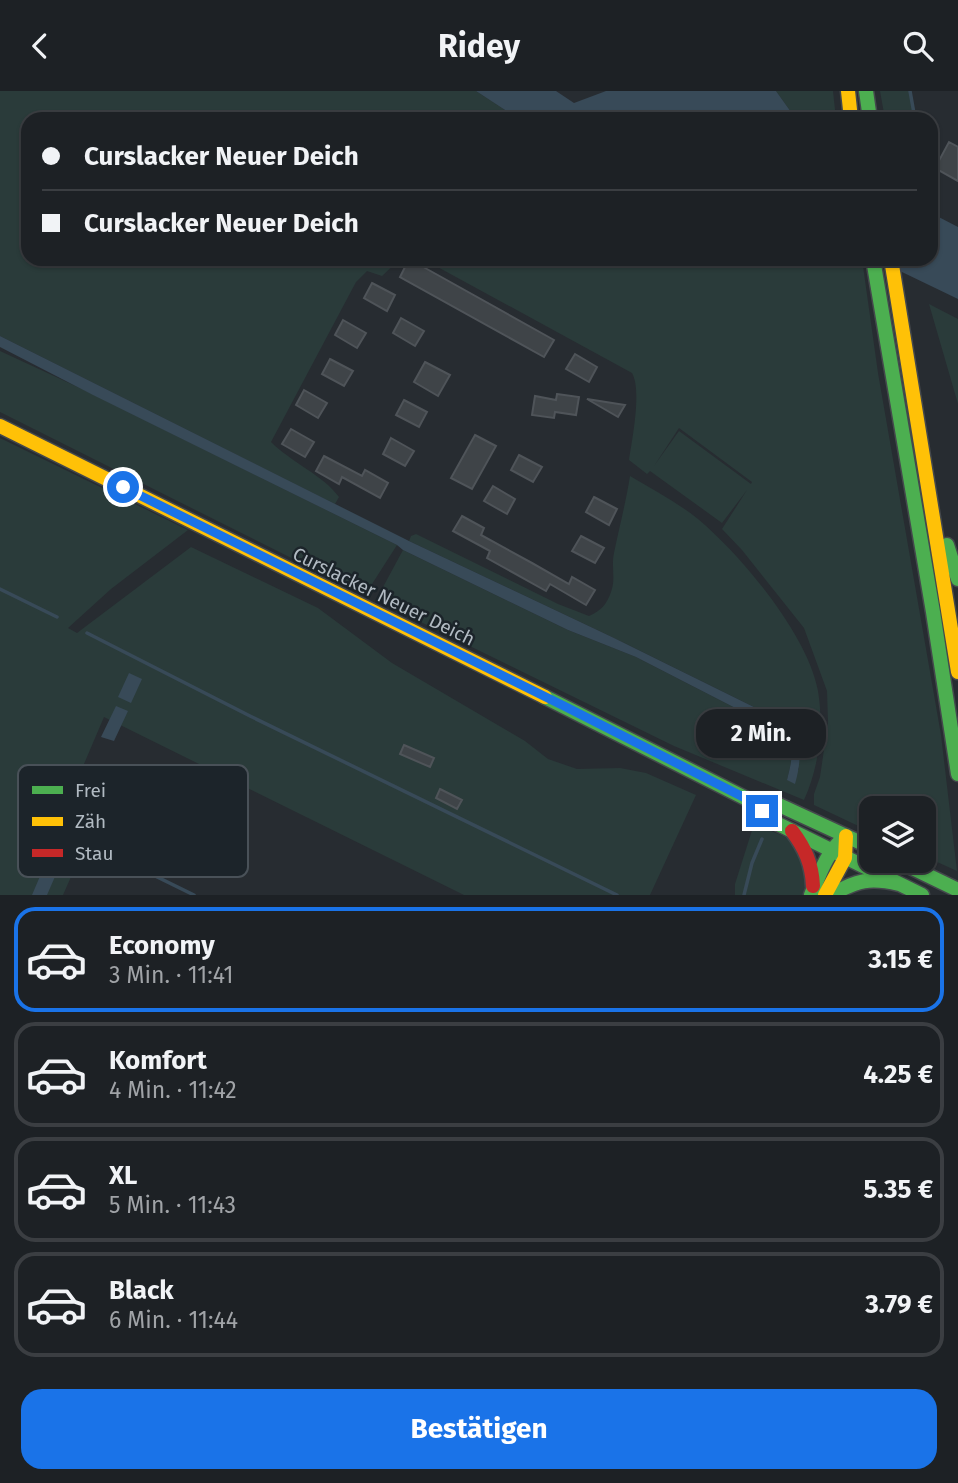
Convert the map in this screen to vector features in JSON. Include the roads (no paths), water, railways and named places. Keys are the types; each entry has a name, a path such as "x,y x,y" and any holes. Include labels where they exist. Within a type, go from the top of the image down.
{"main road":[{"path":"848,91 850,112"},
{"path":"866,91 869,112"},
{"path":"874,266 958,774"},
{"path":"892,266 958,672"},
{"name":"Curslacker Neuer Deich","path":"0,426 751,801 772,821 922,895"},
{"path":"931,498 958,579"},
{"name":"Curslacker Neuer Deich","path":"751,801 779,805 859,842"},
{"path":"792,831 808,856 816,893"},
{"path":"816,893 831,851 837,842 846,836"},
{"path":"816,893 845,858 846,836"},
{"path":"923,873 958,890"},
{"path":"832,895 847,885 865,880 875,879 899,884"}],"water":[{"path":"476,91 556,91 574,103 606,91 776,91 791,112 508,112"},
{"path":"938,217 958,227 958,299 890,266 938,266"},
{"path":"0,336 409,541 768,714 787,728 797,743 799,761 795,784 787,780 791,748 780,731 636,657 568,630 93,395 0,347"},
{"path":"129,673 142,679 131,703 118,697"},
{"path":"116,706 128,711 114,741 101,737"},
{"path":"40,877 55,877 47,895 32,895"}],"waterway":[{"path":"910,91 914,112"},
{"path":"0,589 57,617"},
{"path":"87,633 250,716 617,895"},
{"path":"744,895 752,863 762,839"},
{"path":"157,877 194,895"}]}
